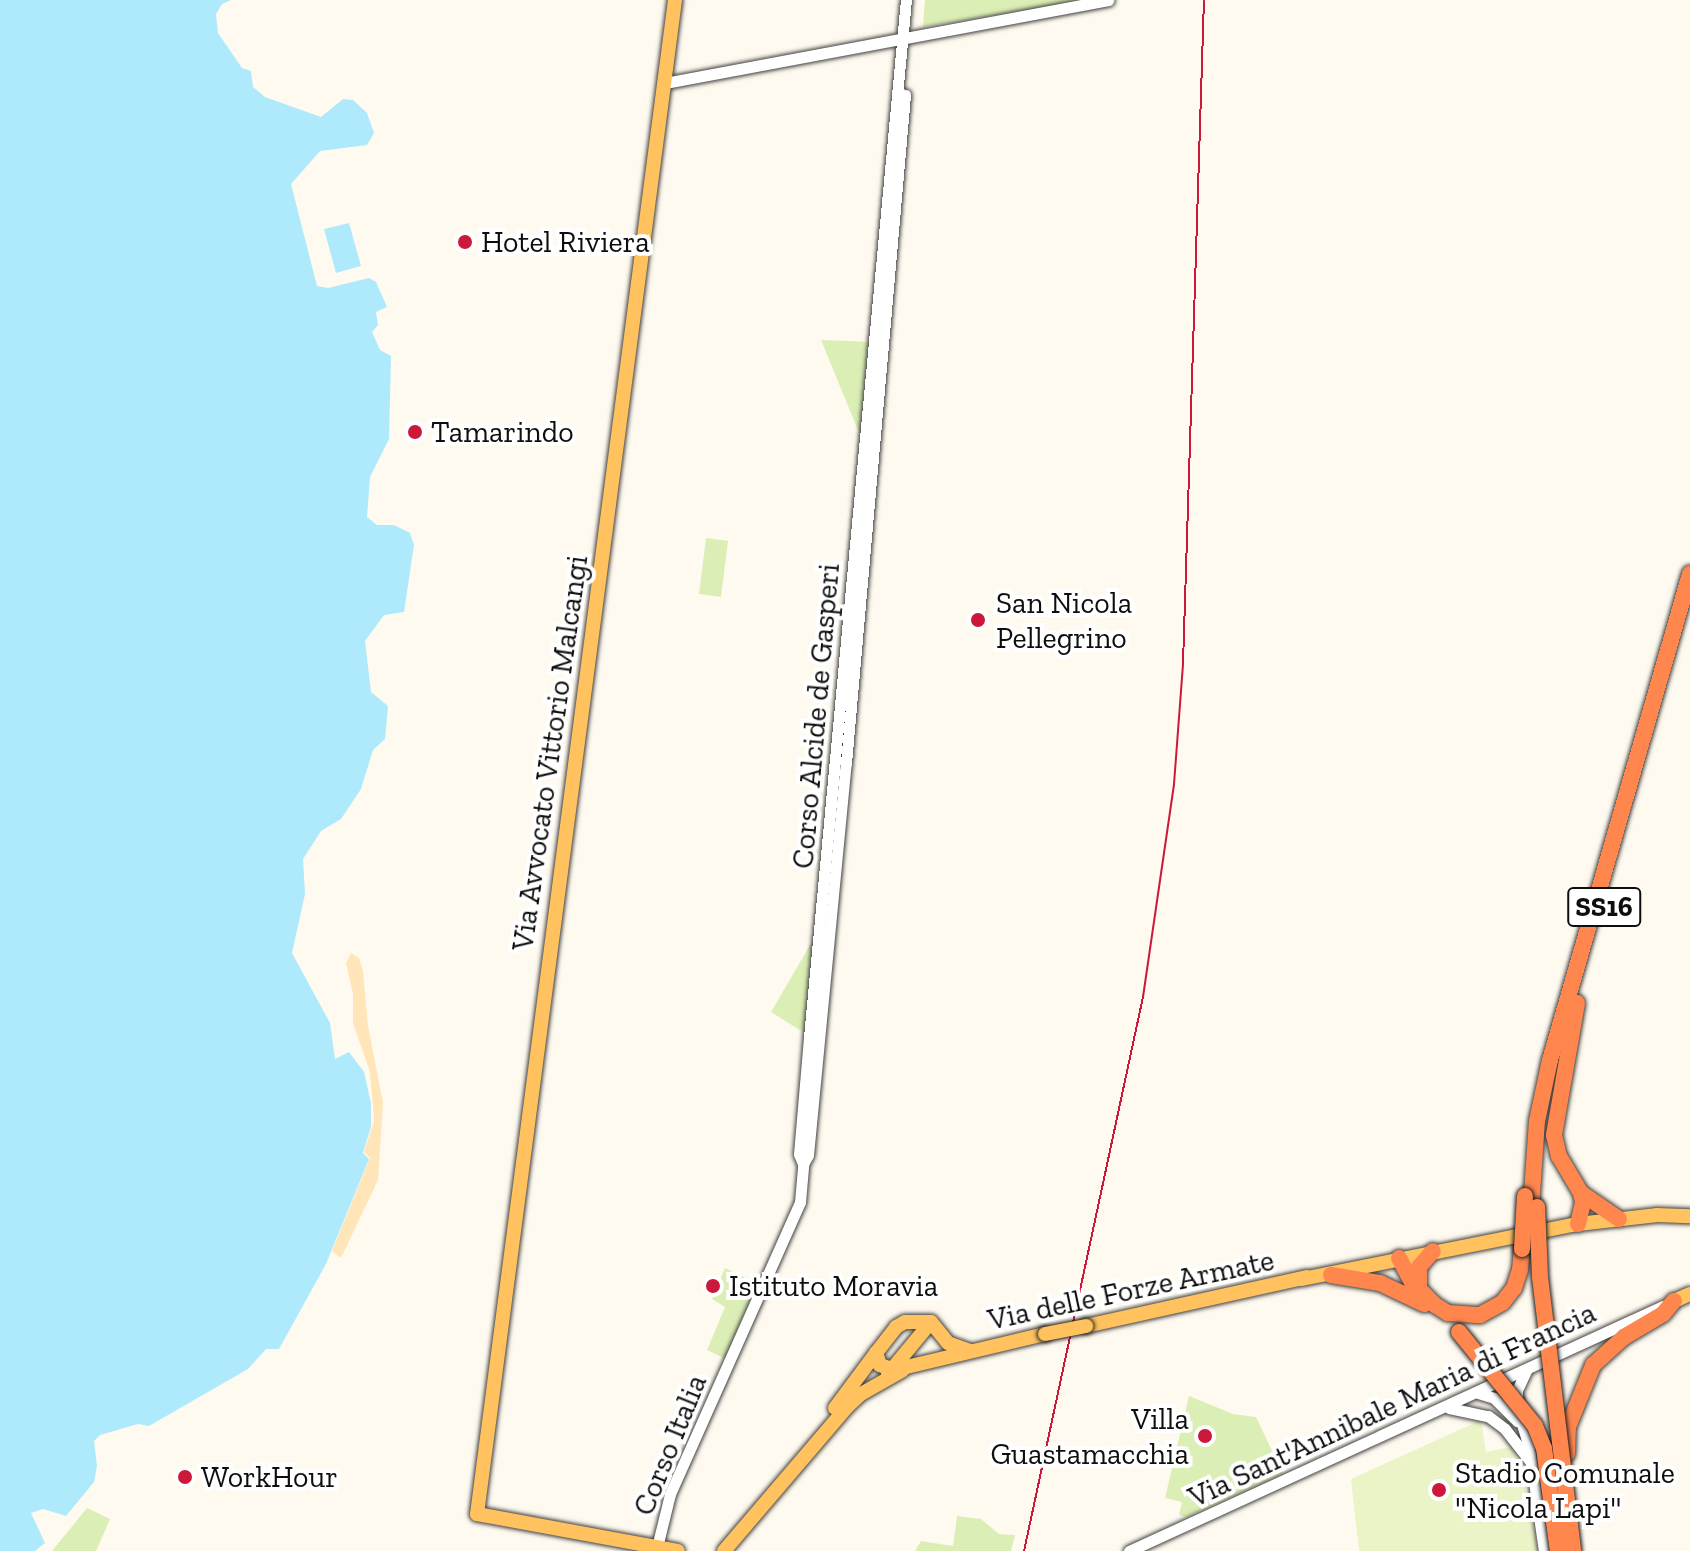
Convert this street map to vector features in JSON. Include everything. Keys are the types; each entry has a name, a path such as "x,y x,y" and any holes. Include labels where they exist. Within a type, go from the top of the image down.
{"highway":[{"name":"SS16","path":"1565,1551 1532,1280 1531,1204 1537,1121 1550,1060 1690,574"},
{"name":"SS16","path":"1331,1275 1413,1292 1448,1313 1480,1315 1503,1302 1514,1288 1555,1076 1690,610"},
{"name":"SS16","path":"1577,1003 1554,1135 1565,1169 1581,1193 1619,1219"},
{"path":"1578,1224 1583,1202 1581,1193"},
{"name":"SS16","path":"1531,1204 1573,1551"},
{"path":"1399,1258 1395,1266 1397,1277 1413,1292 1419,1267 1433,1251"},
{"name":"SS16","path":"1413,1292 1459,1332 1535,1426 1544,1448 1558,1551"},
{"path":"1580,1551 1566,1444 1568,1427 1593,1365 1624,1337 1663,1314 1674,1301"}],"main road":[{"name":"Via Avvocato Vittorio Malcangi","path":"654,1548 477,1514 675,0"},
{"name":"Via delle Forze Armate","path":"893,1372 1045,1334 1433,1251 1578,1224 1690,1216"},
{"name":"Via delle Forze Armate","path":"1302,1279 1371,1264"},
{"path":"1674,1301 1690,1294"},
{"name":"Via delle Forze Armate","path":"931,1322 948,1343 970,1351"},
{"path":"724,1551 811,1445 876,1353 899,1326 931,1322"},
{"path":"811,1445 861,1394 893,1372 931,1322"},
{"path":"899,1326 911,1327 917,1339"},
{"path":"876,1353 880,1365 893,1372"},
{"path":"654,1548 678,1551"}],"street":[{"path":"906,0 907,40"},
{"path":"907,40 914,0"},
{"path":"665,83 1108,0"},
{"name":"Corso Alcide de Gasperi","path":"803,1164 808,1155 813,1037 907,40"},
{"name":"Corso Italia","path":"654,1548 670,1494 797,1210 803,1164"},
{"name":"Via Sant'Annibale Maria di Francia","path":"1129,1551 1447,1408 1674,1301"},
{"path":"1527,1370 1517,1390 1544,1551"},
{"path":"1478,1393 1494,1398 1510,1411 1523,1432"},
{"path":"1478,1393 1488,1416"},
{"path":"1447,1408 1488,1416 1505,1429 1531,1462"}],"green space":[{"path":"925,0 1088,0 923,27"},
{"path":"821,340 872,342 864,439 860,435"},
{"path":"706,538 728,541 721,597 699,594"},
{"path":"813,940 806,1032 803,1032 771,1012"},
{"path":"725,1268 762,1286 728,1360 707,1350 725,1307 712,1299"},
{"path":"1189,1396 1233,1414 1256,1417 1283,1474 1186,1517 1179,1515 1182,1502 1165,1498"},
{"name":"Stadio Comunale \"Nicola Lapi\"","path":"1481,1420 1486,1452 1511,1447 1522,1471 1538,1551 1359,1551 1351,1479"},
{"path":"87,1508 110,1519 96,1551 52,1551"},
{"path":"957,1516 981,1519 999,1534 1015,1535 1011,1551 915,1551 921,1541 953,1546"}],"sand":[{"path":"351,953 359,958 363,971 368,1026 383,1103 378,1180 341,1258 332,1251 370,1158 364,1152 374,1121 370,1072 353,1023 353,994 346,963"}],"water":[{"path":"0,0 231,0 222,4 216,14 218,33 242,68 251,71 253,87 265,97 321,117 343,99 353,100 367,113 374,133 367,145 320,151 291,184 317,286 328,288 369,278 376,282 387,307 376,312 378,325 372,332 380,350 391,356 389,439 370,477 367,517 377,525 394,525 410,533 414,545 404,612 384,615 365,641 371,692 388,706 385,739 373,750 361,789 341,819 321,831 303,859 305,894 292,953 330,1023 335,1059 349,1052 364,1072 371,1103 371,1127 363,1153 369,1159 326,1264 279,1349 266,1349 248,1369 149,1426 138,1424 100,1435 94,1441 97,1466 94,1482 66,1516 43,1509 31,1513 45,1543 35,1551 0,1551"},
{"path":"349,223 361,266 336,273 324,229"}],"railway":[{"path":"1024,1551 1143,997 1174,784 1183,664 1204,0"}],"place":[{"name":"Hotel Riviera","path":"465,242"},
{"name":"Tamarindo","path":"415,432"},
{"name":"San Nicola Pellegrino","path":"978,620"},
{"name":"Istituto Moravia","path":"713,1286"},
{"name":"Villa Guastamacchia","path":"1205,1436"},
{"name":"WorkHour","path":"185,1477"},
{"name":"Stadio Comunale \"Nicola Lapi\"","path":"1439,1490"}]}
